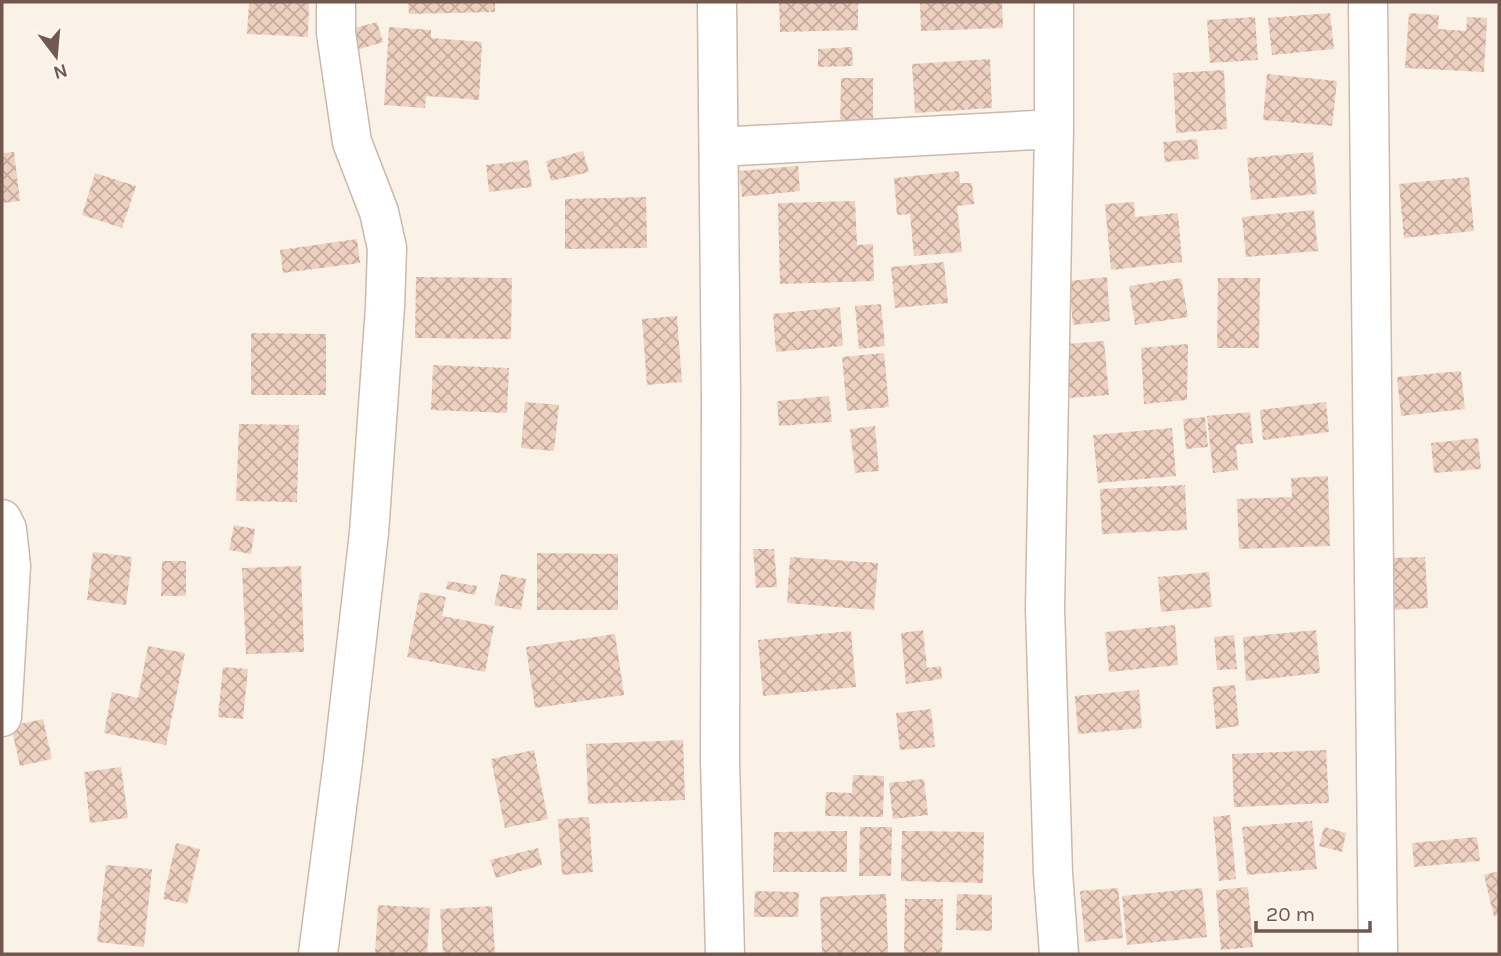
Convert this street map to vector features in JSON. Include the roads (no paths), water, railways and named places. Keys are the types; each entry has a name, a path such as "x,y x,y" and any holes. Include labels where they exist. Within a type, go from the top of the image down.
{"street":[{"path":"318,954 369,533 387,248 379,212 352,142 336,33 336,2"},
{"path":"717,2 721,387 720,761 725,954"},
{"path":"1054,2 1045,608 1053,873 1059,954"},
{"path":"1368,2 1378,954"},
{"path":"719,147 1054,129"},
{"path":"2,519 7,529 10,566 2,717"}]}
